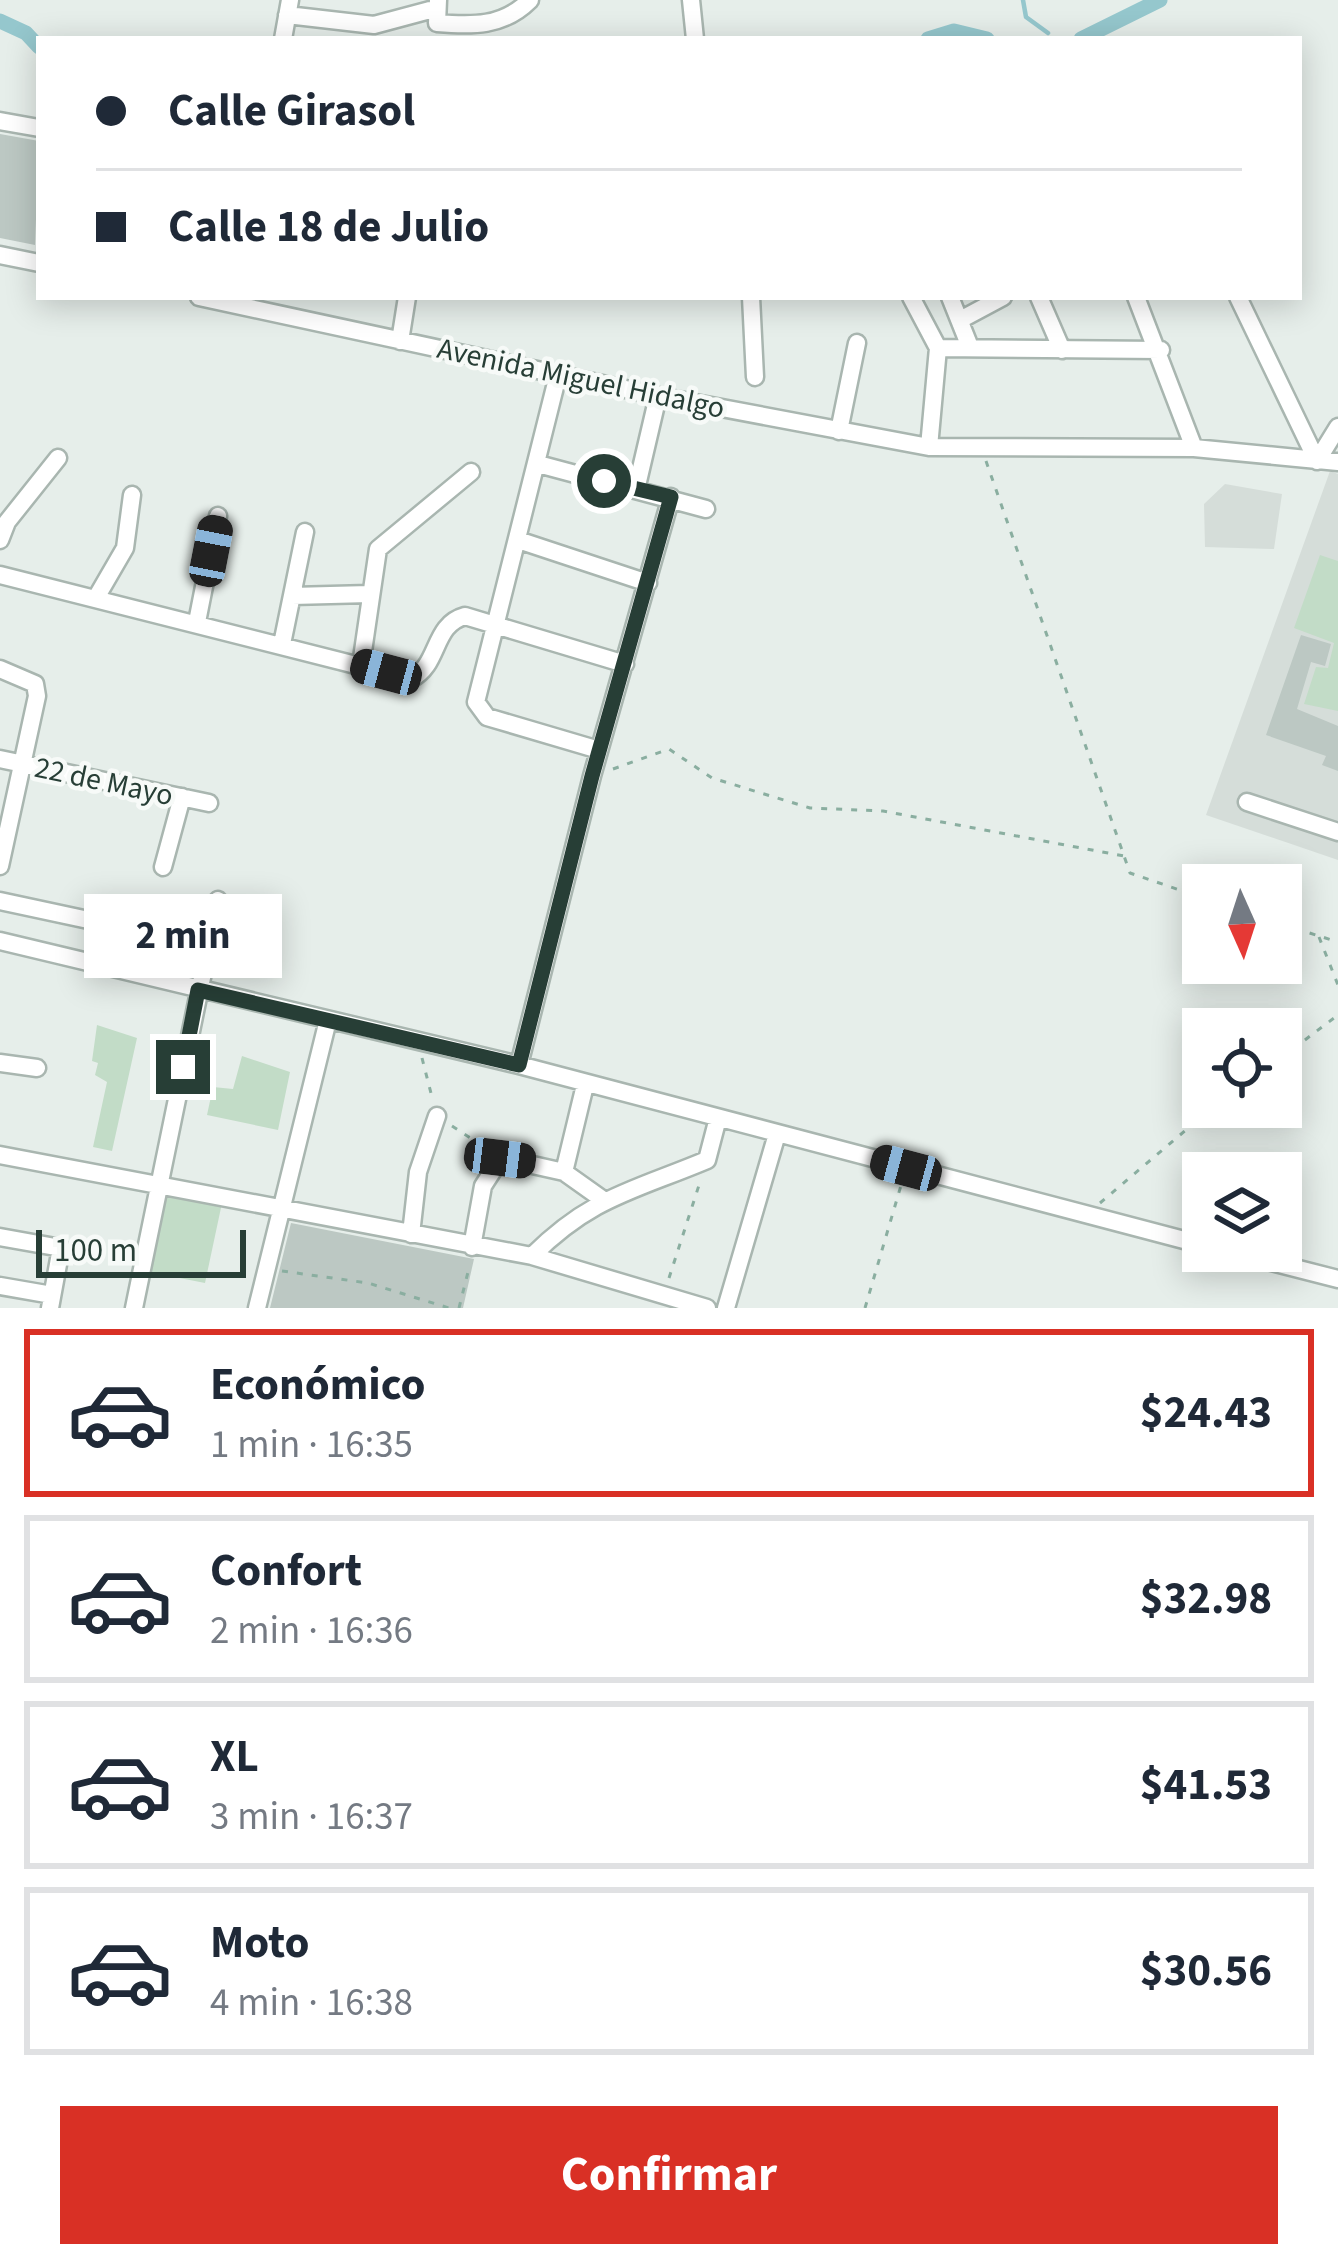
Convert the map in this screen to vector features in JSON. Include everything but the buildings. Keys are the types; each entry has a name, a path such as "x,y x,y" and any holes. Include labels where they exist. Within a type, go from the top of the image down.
{"street":[{"path":"288,7 374,25 435,14 474,26 497,21 530,0"},
{"path":"691,0 695,36"},
{"path":"0,121 36,127"},
{"path":"0,254 36,262"},
{"path":"400,341 407,300"},
{"path":"751,300 755,377"},
{"path":"913,300 938,347 928,447"},
{"path":"951,300 970,347"},
{"path":"960,320 997,300"},
{"path":"1040,300 1062,350"},
{"path":"1137,300 1161,350 1194,448"},
{"path":"1239,300 1317,461"},
{"name":"Avenida Miguel Hidalgo","path":"235,301 558,375 928,447 1194,448 1338,462"},
{"path":"838,430 857,343"},
{"path":"938,347 1161,350"},
{"path":"558,375 476,702 487,717 599,750"},
{"path":"636,490 658,396"},
{"path":"1317,461 1338,427"},
{"path":"0,540 7,522 58,458"},
{"path":"538,464 706,509"},
{"path":"362,665 378,549 388,537 445,499 471,472"},
{"path":"96,598 124,548 132,495"},
{"path":"519,1065 592,776 671,497"},
{"path":"197,622 218,516"},
{"path":"282,644 305,532"},
{"path":"520,541 648,583"},
{"path":"0,575 410,679 427,668 446,626 465,616 625,664"},
{"path":"292,596 369,594"},
{"path":"0,669 35,684 37,696 0,866"},
{"name":"22 de Mayo","path":"0,760 209,803"},
{"path":"163,867 182,797"},
{"path":"1247,802 1338,832"},
{"path":"134,1308 218,899"},
{"path":"0,901 148,933"},
{"path":"0,941 519,1065 1182,1239"},
{"path":"257,1308 328,1020"},
{"path":"0,1063 37,1069"},
{"path":"564,1172 585,1085"},
{"path":"411,1234 418,1172 437,1116"},
{"path":"532,1256 569,1219 602,1199 707,1160 718,1118"},
{"path":"726,1308 777,1134"},
{"path":"0,1155 532,1256 707,1308"},
{"path":"472,1247 483,1186 500,1158 564,1172 602,1199"},
{"path":"0,1237 61,1248 51,1302 0,1286"},
{"path":"1302,1270 1338,1279"}],"path":[{"path":"982,448 1130,873 1182,891"},
{"path":"592,776 669,749 712,778 810,808 883,811 1124,856"},
{"path":"1302,931 1338,942"},
{"path":"1319,937 1338,985"},
{"path":"1302,1042 1338,1015"},
{"path":"1087,1215 1188,1128"},
{"path":"664,1293 707,1160"},
{"path":"865,1308 906,1168"},
{"path":"264,1268 368,1283 449,1308"},
{"path":"459,1308 469,1268"}],"shaded area":[{"path":"1330,471 1338,474 1338,860 1206,815"},
{"path":"1225,484 1282,494 1274,549 1205,547 1204,504"}],"green space":[{"path":"1320,555 1338,561 1338,711 1304,704 1316,667 1328,668 1334,643 1294,628"},
{"path":"97,1025 137,1038 112,1151 93,1147 107,1082 95,1075 98,1063 92,1061"},
{"path":"242,1056 290,1072 278,1130 207,1115 213,1087 233,1089"},
{"path":"161,1194 222,1203 205,1283 144,1271"}],"waterway":[{"path":"1023,0 1026,17 1048,33"},
{"path":"1087,36 1160,0"},
{"path":"0,21 26,33 36,44"},
{"path":"938,36 954,31 975,36"}],"route":[{"path":"183,1067 198,990 519,1065 592,776 671,497 604,481"}]}
